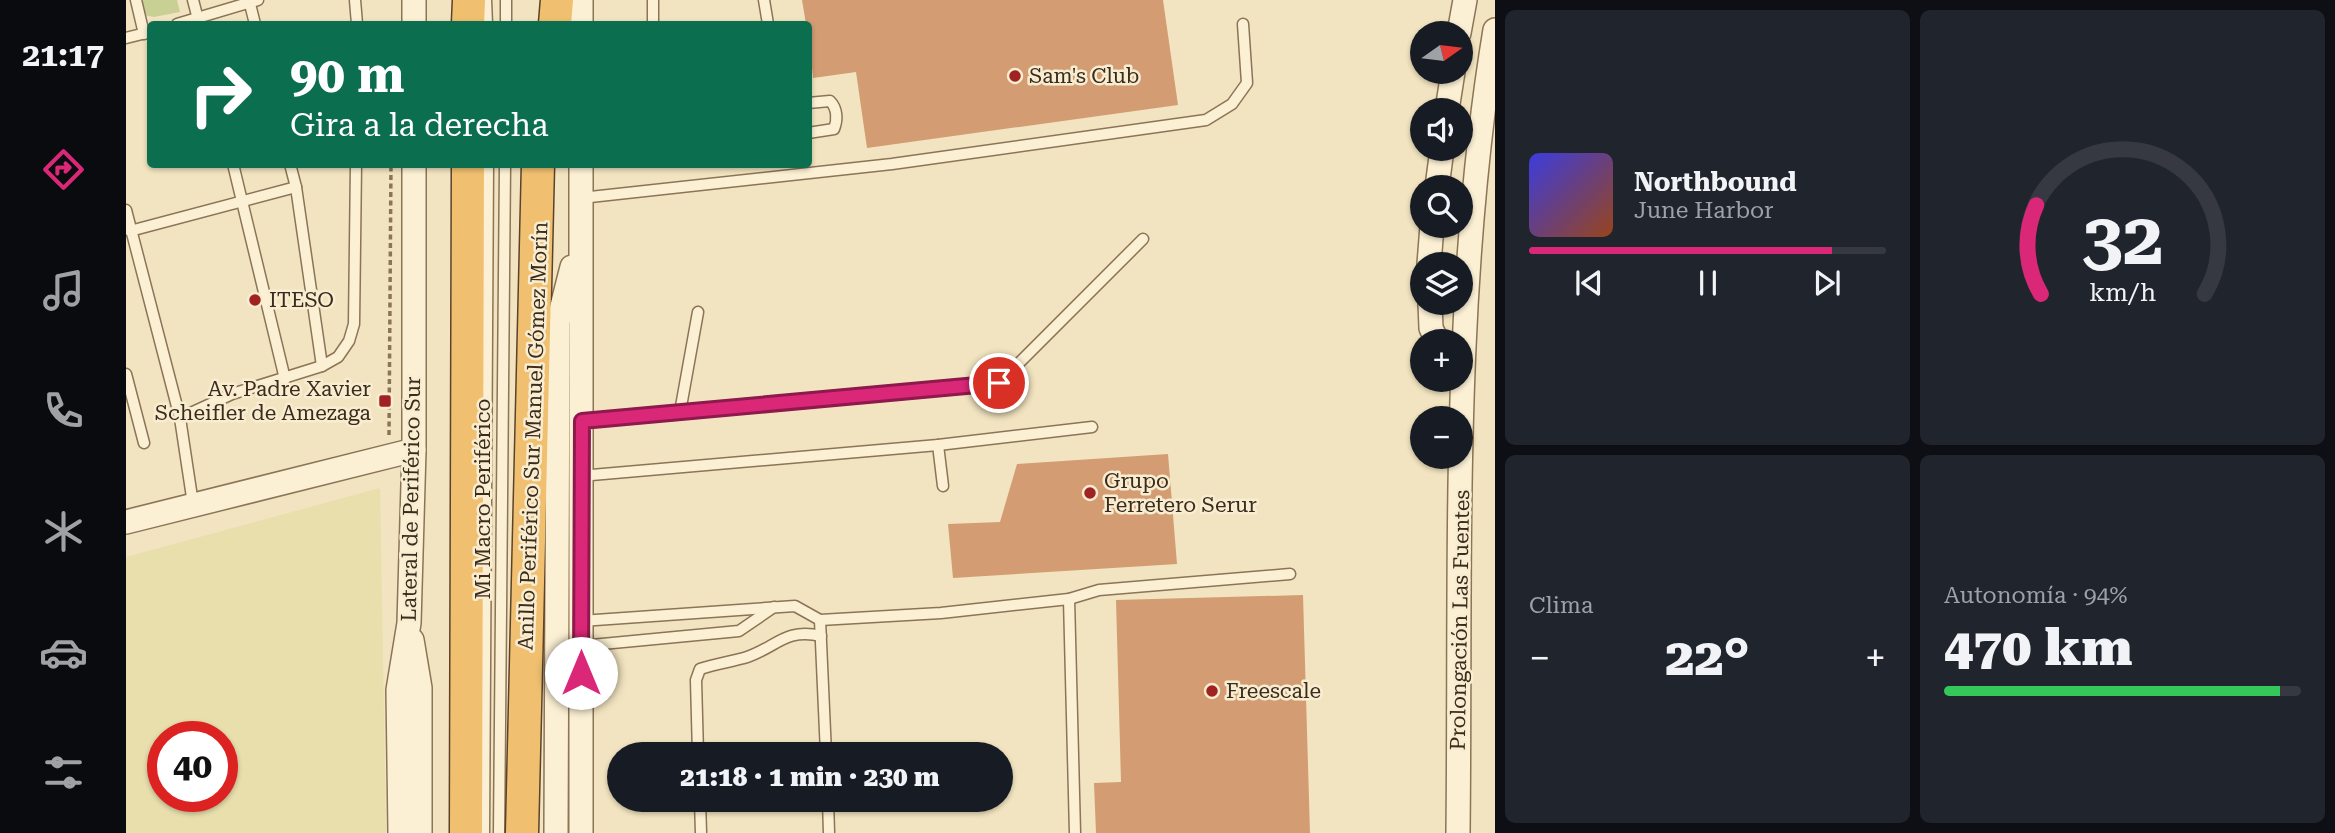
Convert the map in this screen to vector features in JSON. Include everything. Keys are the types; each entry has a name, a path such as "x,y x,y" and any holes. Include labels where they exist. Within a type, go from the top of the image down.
{"highway":[{"path":"468,0 468,21"},
{"path":"535,0 535,21"},
{"path":"555,21 557,0"},
{"path":"466,833 468,168"},
{"name":"Anillo Periférico Sur Manuel Gómez Morín","path":"522,833 540,168"}],"street":[{"path":"414,0 414,21"},
{"path":"581,0 581,21"},
{"path":"1461,21 1465,0"},
{"name":"Prolongación Las Fuentes","path":"1462,406 1464,338 1482,111 1495,30"},
{"name":"Lateral de Periférico Sur","path":"400,833 398,690 409,623 414,450 414,168"},
{"path":"581,168 581,833"},
{"path":"556,833 558,322 580,238"},
{"path":"1457,392 1462,406"},
{"path":"126,522 414,450"},
{"name":"Prolongación Las Fuentes","path":"1458,833 1461,469"},
{"path":"409,623 420,688 420,833"}],"lane":[{"path":"126,38 147,33 136,0"},
{"path":"193,0 198,21"},
{"path":"355,0 357,21"},
{"path":"485,0 487,21"},
{"path":"506,0 506,21"},
{"path":"653,0 653,21"},
{"path":"764,0 768,21"},
{"path":"201,21 252,1 255,21"},
{"path":"581,198 892,164 1206,120 1232,104 1247,83 1243,24"},
{"path":"812,103 830,101 834,105 837,122 829,131 812,133"},
{"path":"234,168 285,379"},
{"path":"291,168 322,366"},
{"path":"180,418 232,394 285,379 322,366 338,357 349,341 354,324 356,168"},
{"name":"Mi Macro Periférico","path":"484,833 488,168"},
{"name":"Mi Macro Periférico","path":"499,833 505,168"},
{"path":"130,231 296,187"},
{"path":"126,210 180,418 193,505"},
{"path":"582,421 999,383 1143,239"},
{"path":"680,412 698,312"},
{"path":"126,374 144,443"},
{"path":"580,476 938,445 1093,427"},
{"path":"938,445 943,486"},
{"path":"581,621 775,606 795,606 820,620 941,613 1069,599 1098,590 1290,574"},
{"path":"1069,599 1075,833"},
{"path":"581,646 739,631 775,606"},
{"path":"820,620 825,742"},
{"path":"698,742 696,680 700,669 760,652 779,639 795,633 805,632 821,636"},
{"path":"700,812 701,833"},
{"path":"829,812 830,833"}],"path":[{"path":"389,456 391,168"}],"shaded area":[{"path":"380,488 386,833 126,833 126,557"}],"green space":[{"path":"136,0 177,0 180,12 154,17 143,15"}],"building":[{"name":"Sam's Club","path":"802,0 1163,0 1178,105 867,148 856,72 813,78 812,21 806,21"},
{"name":"Grupo Ferretero Serur","path":"1168,454 1177,564 953,578 948,524 1000,522 1017,464"},
{"name":"Freescale","path":"1303,595 1310,833 1096,833 1094,783 1121,782 1116,600"}],"place":[{"name":"Sam's Club","path":"1015,76"},
{"name":"ITESO","path":"255,300"},
{"name":"Av. Padre Xavier Scheifler de Amezaga","path":"385,401"},
{"name":"Grupo Ferretero Serur","path":"1090,493"},
{"name":"Freescale","path":"1212,691"}],"route":[{"path":"581,673 582,421 999,383"}]}
